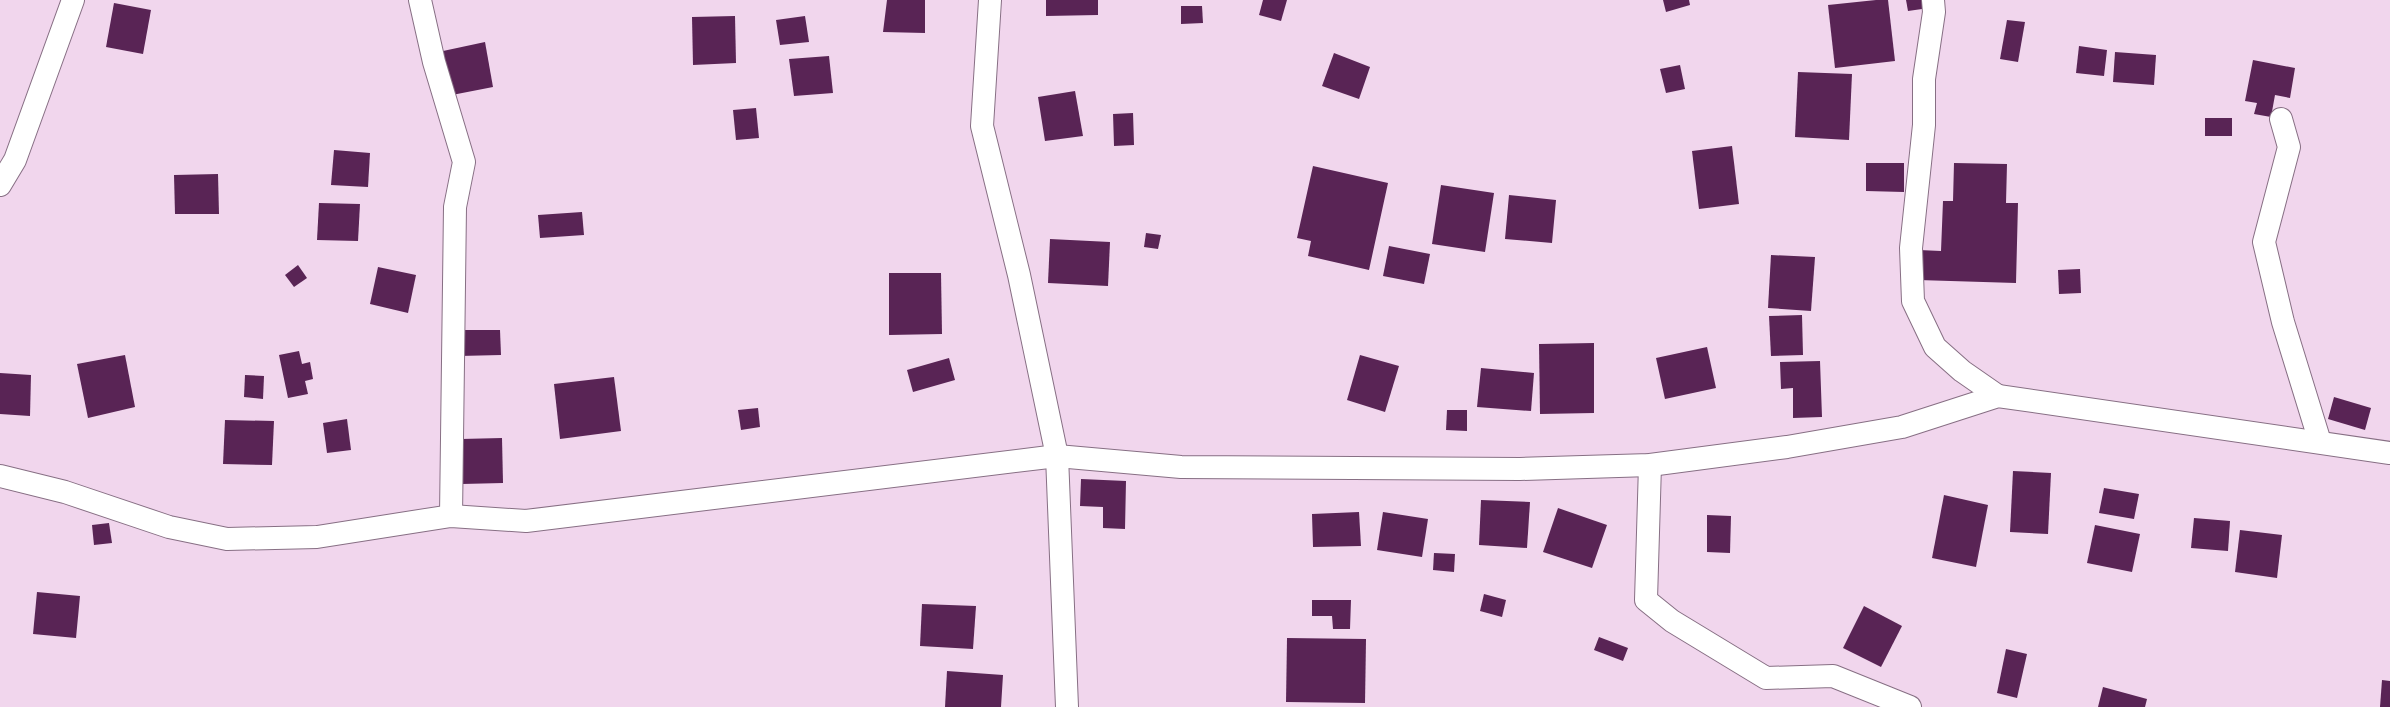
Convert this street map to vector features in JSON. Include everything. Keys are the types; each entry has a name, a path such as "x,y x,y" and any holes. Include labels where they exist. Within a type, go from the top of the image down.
{"street":[{"path":"0,186 16,160 73,0"},
{"path":"420,0 434,62 464,162 455,207 451,516"},
{"path":"990,0 982,126 1019,275 1057,456 1067,707"},
{"path":"1933,0 1934,12 1924,79 1924,125 1911,248 1913,301 1935,347 1962,371 1998,396"},
{"path":"2281,119 2289,147 2264,242 2283,322 2320,442"},
{"path":"0,476 65,492 169,527 227,538 317,537 451,516 526,521 1057,456 1181,467 1520,469 1650,465 1787,447 1902,427 1998,396 2390,452"},
{"path":"1650,465 1646,600 1672,621 1721,649 1766,678 1833,676 1910,707"}],"building":[{"path":"887,0 925,0 925,33 883,32"},
{"path":"1046,0 1098,0 1098,15 1046,16"},
{"path":"1263,0 1287,0 1281,21 1259,15"},
{"path":"1663,0 1689,0 1690,5 1666,12"},
{"path":"1888,0 1895,61 1835,68 1828,5"},
{"path":"1906,0 1928,0 1929,8 1908,11"},
{"path":"114,3 151,10 143,54 106,47"},
{"path":"1181,6 1202,6 1203,23 1181,24"},
{"path":"735,16 736,63 693,65 692,17"},
{"path":"805,16 809,42 780,45 776,20"},
{"path":"2007,20 2025,22 2018,62 2000,59"},
{"path":"485,42 493,87 452,95 443,51"},
{"path":"2079,46 2107,50 2104,76 2076,73"},
{"path":"2115,52 2156,55 2154,85 2113,82"},
{"path":"1334,53 1370,67 1359,99 1322,86"},
{"path":"829,56 833,93 794,96 789,59"},
{"path":"2253,60 2295,68 2290,98 2275,95 2271,117 2254,114 2257,103 2245,101"},
{"path":"1680,65 1685,89 1666,93 1660,69"},
{"path":"1798,72 1852,74 1849,140 1795,137"},
{"path":"1075,91 1083,136 1045,141 1038,97"},
{"path":"756,108 759,138 736,140 733,110"},
{"path":"1133,113 1134,145 1114,146 1113,114"},
{"path":"2205,118 2232,118 2232,136 2205,136"},
{"path":"1732,146 1739,204 1699,209 1692,151"},
{"path":"334,150 370,153 368,187 331,185"},
{"path":"1866,163 1904,163 1904,192 1866,191"},
{"path":"1954,163 2007,164 2006,203 2018,203 2016,283 1918,280 1919,250 1941,251 1943,201 1953,201"},
{"path":"1313,166 1388,183 1369,270 1308,256 1311,241 1297,238"},
{"path":"218,174 219,214 175,214 174,175"},
{"path":"1441,185 1494,193 1485,252 1432,244"},
{"path":"1509,195 1556,200 1552,243 1505,239"},
{"path":"319,203 360,204 358,241 317,240"},
{"path":"582,212 584,235 540,238 538,215"},
{"path":"1146,233 1161,235 1158,249 1144,247"},
{"path":"1050,239 1110,242 1108,286 1048,283"},
{"path":"1389,246 1430,254 1424,284 1383,276"},
{"path":"1771,255 1815,257 1811,311 1768,308"},
{"path":"298,265 307,278 294,287 285,275"},
{"path":"378,267 416,275 408,313 370,304"},
{"path":"2080,269 2081,293 2059,294 2058,270"},
{"path":"889,273 941,273 942,334 889,335"},
{"path":"1802,315 1803,355 1771,356 1769,316"},
{"path":"459,330 500,330 501,355 459,356"},
{"path":"1594,343 1594,413 1540,414 1539,344"},
{"path":"1707,347 1716,388 1665,399 1656,358"},
{"path":"299,351 302,364 310,362 313,379 305,381 308,394 288,398 279,355"},
{"path":"125,355 135,407 88,418 77,364"},
{"path":"1360,355 1399,366 1385,412 1347,400"},
{"path":"949,358 955,380 913,392 907,370"},
{"path":"1820,361 1822,417 1793,418 1793,388 1781,389 1780,362"},
{"path":"1481,368 1534,373 1531,411 1477,407"},
{"path":"0,373 31,375 30,416 0,414"},
{"path":"245,375 264,376 263,399 244,397"},
{"path":"614,377 621,431 560,439 554,384"},
{"path":"2334,397 2371,408 2365,430 2328,419"},
{"path":"758,408 760,427 741,430 738,410"},
{"path":"1447,410 1467,410 1467,431 1446,430"},
{"path":"347,419 351,450 327,453 323,423"},
{"path":"225,420 274,421 272,465 223,464"},
{"path":"502,438 503,483 462,484 461,439"},
{"path":"2013,471 2051,473 2048,534 2010,532"},
{"path":"1081,479 1126,481 1125,529 1103,528 1103,507 1080,506"},
{"path":"2104,488 2139,494 2134,519 2099,513"},
{"path":"1944,495 1988,505 1976,567 1932,558"},
{"path":"1481,500 1530,502 1527,548 1479,545"},
{"path":"1558,508 1607,525 1592,568 1543,552"},
{"path":"1359,512 1361,546 1313,547 1312,514"},
{"path":"1383,512 1428,519 1422,557 1377,550"},
{"path":"1707,515 1731,516 1730,553 1707,552"},
{"path":"2194,518 2230,521 2228,551 2191,548"},
{"path":"109,523 112,543 94,545 92,525"},
{"path":"2095,525 2140,534 2132,572 2087,563"},
{"path":"2240,530 2282,535 2277,578 2235,572"},
{"path":"1434,553 1455,554 1454,572 1433,570"},
{"path":"37,592 80,596 76,638 33,634"},
{"path":"1484,594 1506,600 1502,617 1480,611"},
{"path":"1312,600 1351,600 1350,629 1333,629 1332,616 1312,616"},
{"path":"922,604 976,606 973,649 920,646"},
{"path":"1864,606 1902,626 1881,667 1843,648"},
{"path":"1599,637 1628,648 1623,661 1594,650"},
{"path":"1287,638 1366,639 1365,703 1286,702"},
{"path":"2006,649 2027,654 2017,698 1997,693"},
{"path":"947,671 1003,675 1001,707 945,707"},
{"path":"2382,680 2390,681 2390,707 2380,707"},
{"path":"2103,687 2147,699 2145,707 2098,707"}]}
